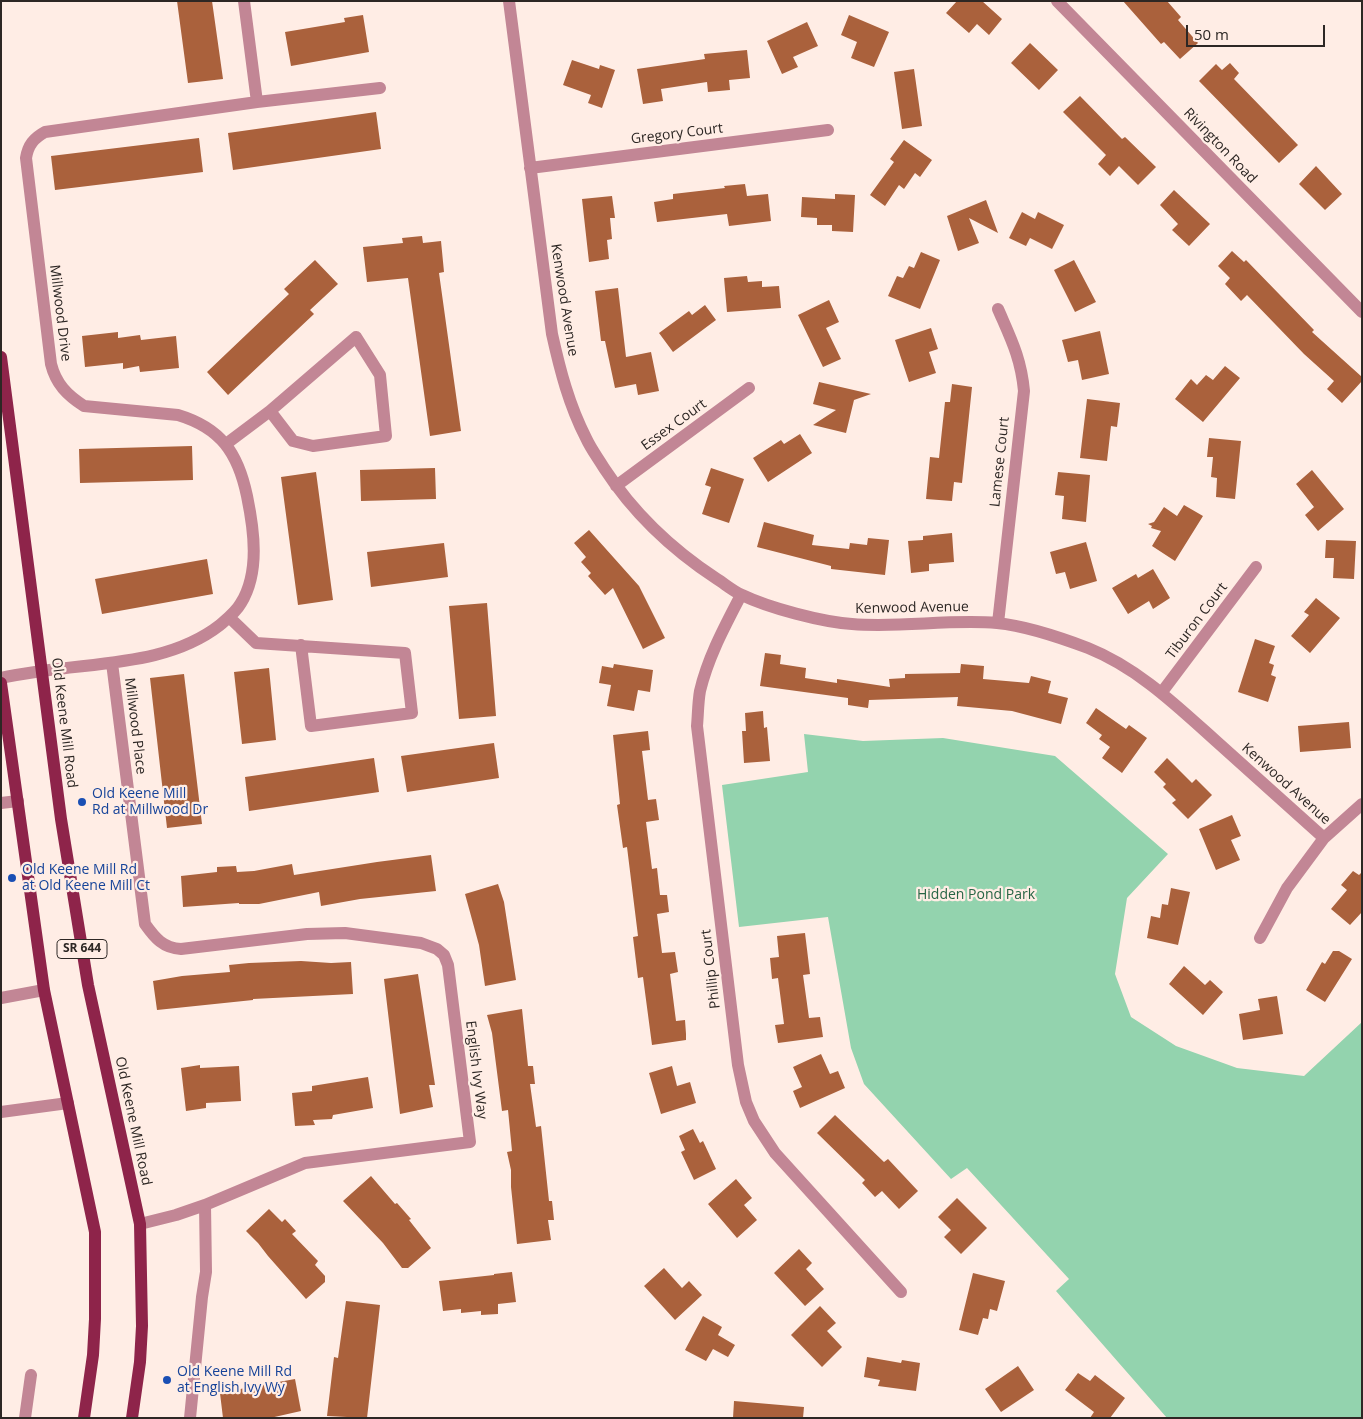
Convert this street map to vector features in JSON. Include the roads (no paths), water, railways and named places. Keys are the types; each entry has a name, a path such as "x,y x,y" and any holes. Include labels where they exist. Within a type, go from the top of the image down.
{"main road":[{"name":"Old Keene Mill Road","path":"1,357 61,819 88,985 140,1224 142,1326 140,1362 132,1418"},
{"name":"SR 644","path":"1,684 44,990 95,1232 93,1355 84,1418"}],"street":[{"path":"244,1 257,102"},
{"name":"Kenwood Avenue","path":"509,1 552,334 560,373 573,410 587,441 616,486 637,513 691,562 741,595 811,618 849,624 887,626 956,622 998,623 1047,634 1090,649 1130,670 1162,692 1324,838"},
{"name":"Rivington Road","path":"1057,1 1362,312"},
{"name":"Millwood Drive","path":"1,678 112,663 186,646 229,618 240,604 248,588 254,557 250,510 243,477 234,455 226,444 201,424 178,415 84,406 71,398 60,387 53,374 26,158 32,141 36,136 46,132 257,102 380,88"},
{"name":"Gregory Court","path":"530,168 828,130"},
{"name":"Lamese Court","path":"998,309 1018,355 1024,391 998,623"},
{"path":"226,444 270,411 356,337 380,375 386,436 313,446 293,441 270,411"},
{"name":"Essex Court","path":"616,486 750,388"},
{"name":"Tiburon Court","path":"1162,692 1256,567"},
{"name":"Phillip Court","path":"741,595 706,668 700,693 697,726 738,1065 746,1102 754,1121 775,1153 901,1292"},
{"path":"229,618 256,642 301,645 405,653 412,713 311,726 301,645"},
{"name":"Millwood Place","path":"112,663 145,924 156,939"},
{"path":"1,803 18,801"},
{"path":"1260,938 1287,888 1324,838 1362,804"},
{"name":"English Ivy Way","path":"140,1224 205,1205 304,1163 470,1142 448,965 444,955 437,949 421,943 344,933 308,934 181,949 170,948 156,939"},
{"path":"1,998 44,990"},
{"path":"1,1112 68,1103"},
{"path":"190,1418 206,1272 205,1205"},
{"path":"25,1418 31,1374"}],"place":[{"name":"Old Keene Mill Rd at Millwood Dr","path":"82,802"},
{"name":"Old Keene Mill Rd at Old Keene Mill Ct","path":"12,878"},
{"name":"Old Keene Mill Rd at English Ivy Wy","path":"167,1380"}],"park label":[{"name":"Hidden Pond Park","path":"976,895"}]}
